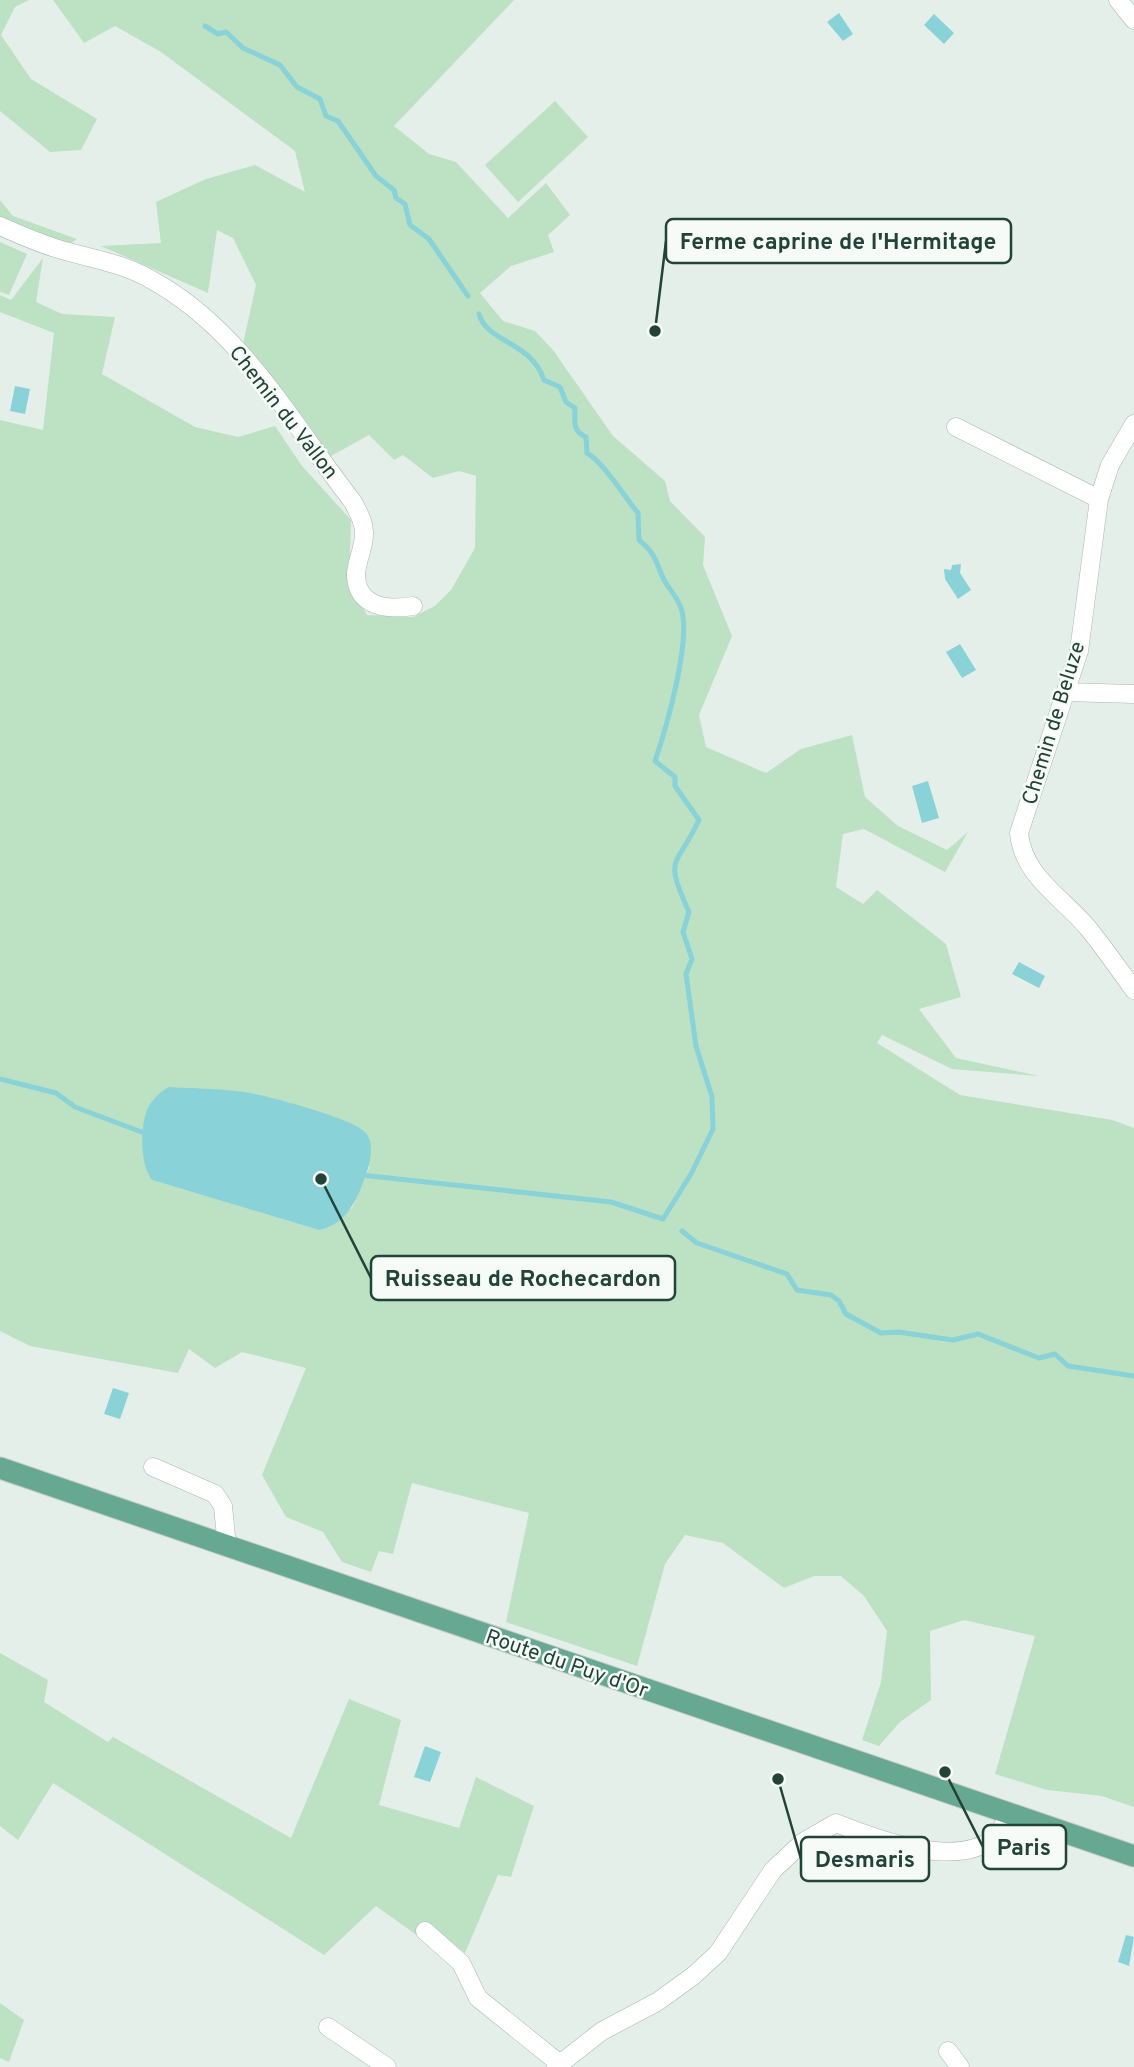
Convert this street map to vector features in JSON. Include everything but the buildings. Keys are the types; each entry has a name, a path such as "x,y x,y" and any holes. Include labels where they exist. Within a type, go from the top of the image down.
{"main road":[{"name":"Route du Puy d'Or","path":"0,1468 1134,1856"}],"street":[{"path":"1118,0 1134,20"},
{"name":"Chemin du Vallon","path":"0,226 55,248 118,264 151,279 201,313 240,352 353,502 361,516 365,533 356,576 362,594 373,605 391,610 413,606"},
{"name":"Chemin de Beluze","path":"1134,424 1110,465 1099,499 1079,651 1019,833 1021,853 1042,883 1086,927 1134,990"},
{"path":"956,427 1099,499"},
{"path":"1066,692 1134,694"},
{"path":"153,1467 215,1494 223,1506 227,1547"},
{"path":"425,1931 461,1963 478,1998 558,2066 603,2031 657,2002 693,1976 718,1953 773,1870 803,1842 836,1823 877,1840 934,1851 979,1847 997,1836 1009,1814"},
{"path":"328,2027 387,2067"},
{"path":"948,2051 960,2067"}],"green space":[{"path":"0,0 29,0 15,7 1,35 31,79 97,119 81,150 50,152 0,111"},
{"path":"53,0 514,0 394,126 429,154 456,162 508,218 546,183 570,215 548,235 554,252 511,266 480,293 503,321 535,331 553,350 613,436 665,481 670,501 705,537 703,565 732,636 699,715 706,747 766,773 801,749 852,735 865,797 898,826 947,850 968,832 945,872 864,829 843,834 836,887 863,904 877,890 946,944 961,997 919,1009 956,1058 1039,1076 952,1069 882,1035 877,1043 960,1095 1112,1120 1134,1128 1134,1807 1102,1796 1047,1790 995,1774 1035,1636 964,1620 930,1631 931,1700 900,1722 879,1746 862,1740 881,1682 887,1631 864,1596 841,1576 814,1576 784,1588 723,1543 685,1535 665,1564 637,1666 506,1622 529,1513 412,1483 393,1554 379,1551 371,1572 342,1562 323,1532 286,1517 262,1475 306,1368 242,1352 215,1368 189,1349 178,1373 30,1346 0,1331 0,420 43,430 54,333 0,312 0,295 11,300 43,258 36,302 62,314 115,317 102,374 195,427 238,437 275,426 302,466 351,520 349,581 367,615 413,617 435,606 451,590 475,548 476,476 459,471 433,478 403,455 394,460 369,435 331,456 243,344 256,285 233,238 217,230 208,293 101,246 161,243 156,202 206,179 255,165 305,192 295,151 161,52 115,26 84,43","holes":["370,1140 369,1168 352,1208 319,1230 152,1180"]},
{"path":"555,101 588,137 518,202 485,165"},
{"path":"0,200 13,216 77,239 65,247 0,221"},
{"path":"0,242 27,254 9,295 0,292"},
{"path":"0,1653 48,1680 44,1702 108,1742 113,1737 291,1838 349,1699 401,1720 379,1805 459,1828 476,1777 534,1806 511,1877 498,1875 465,1953 431,1925 418,1936 376,1906 324,1955 53,1783 18,1840 0,1826"},
{"path":"0,2003 24,2020 9,2062 0,2058"}],"water":[{"path":"839,13 853,34 843,41 827,22"},
{"path":"934,14 954,33 944,44 924,25"},
{"path":"15,386 30,389 25,414 10,411"},
{"path":"961,564 960,573 971,590 958,599 945,579 944,569 951,570 952,565"},
{"path":"960,644 976,670 962,678 946,652"},
{"path":"928,781 939,818 922,823 912,786"},
{"path":"1019,962 1045,976 1039,988 1012,974"},
{"path":"169,1087 255,1094 313,1110 358,1127 369,1138 371,1152 358,1196 350,1209 340,1220 319,1230 152,1180 143,1156 145,1118 153,1100"},
{"path":"113,1388 129,1393 120,1419 104,1414"},
{"path":"425,1746 441,1752 430,1782 414,1777"},
{"path":"1126,1935 1134,1937 1129,1966 1118,1962"}],"waterway":[{"path":"205,26 218,34 226,32 243,48 280,65 297,87 320,99 326,116 338,121 376,176 394,190 396,198 405,204 410,225 429,239 468,296"},
{"path":"361,1175 611,1202 663,1219 691,1174 713,1129 712,1097 696,1046 686,974 692,959 683,932 689,912 675,871 679,856 699,820 675,786 675,777 655,761 681,662 681,608 652,554 639,540 638,513 606,471 587,453 586,437 578,432 575,425 575,408 566,402 560,387 544,380 529,357 491,331 479,314"},
{"path":"0,1079 56,1093 75,1107 147,1134"},
{"path":"682,1231 697,1243 787,1274 797,1290 831,1295 839,1301 846,1314 881,1333 898,1332 953,1340 978,1334 1039,1358 1055,1354 1068,1366 1134,1376"}],"place":[{"name":"Ferme caprine de l'Hermitage","path":"655,331"},
{"name":"Ruisseau de Rochecardon","path":"321,1179"},
{"name":"Paris","path":"945,1772"},
{"name":"Desmaris","path":"778,1779"}]}
